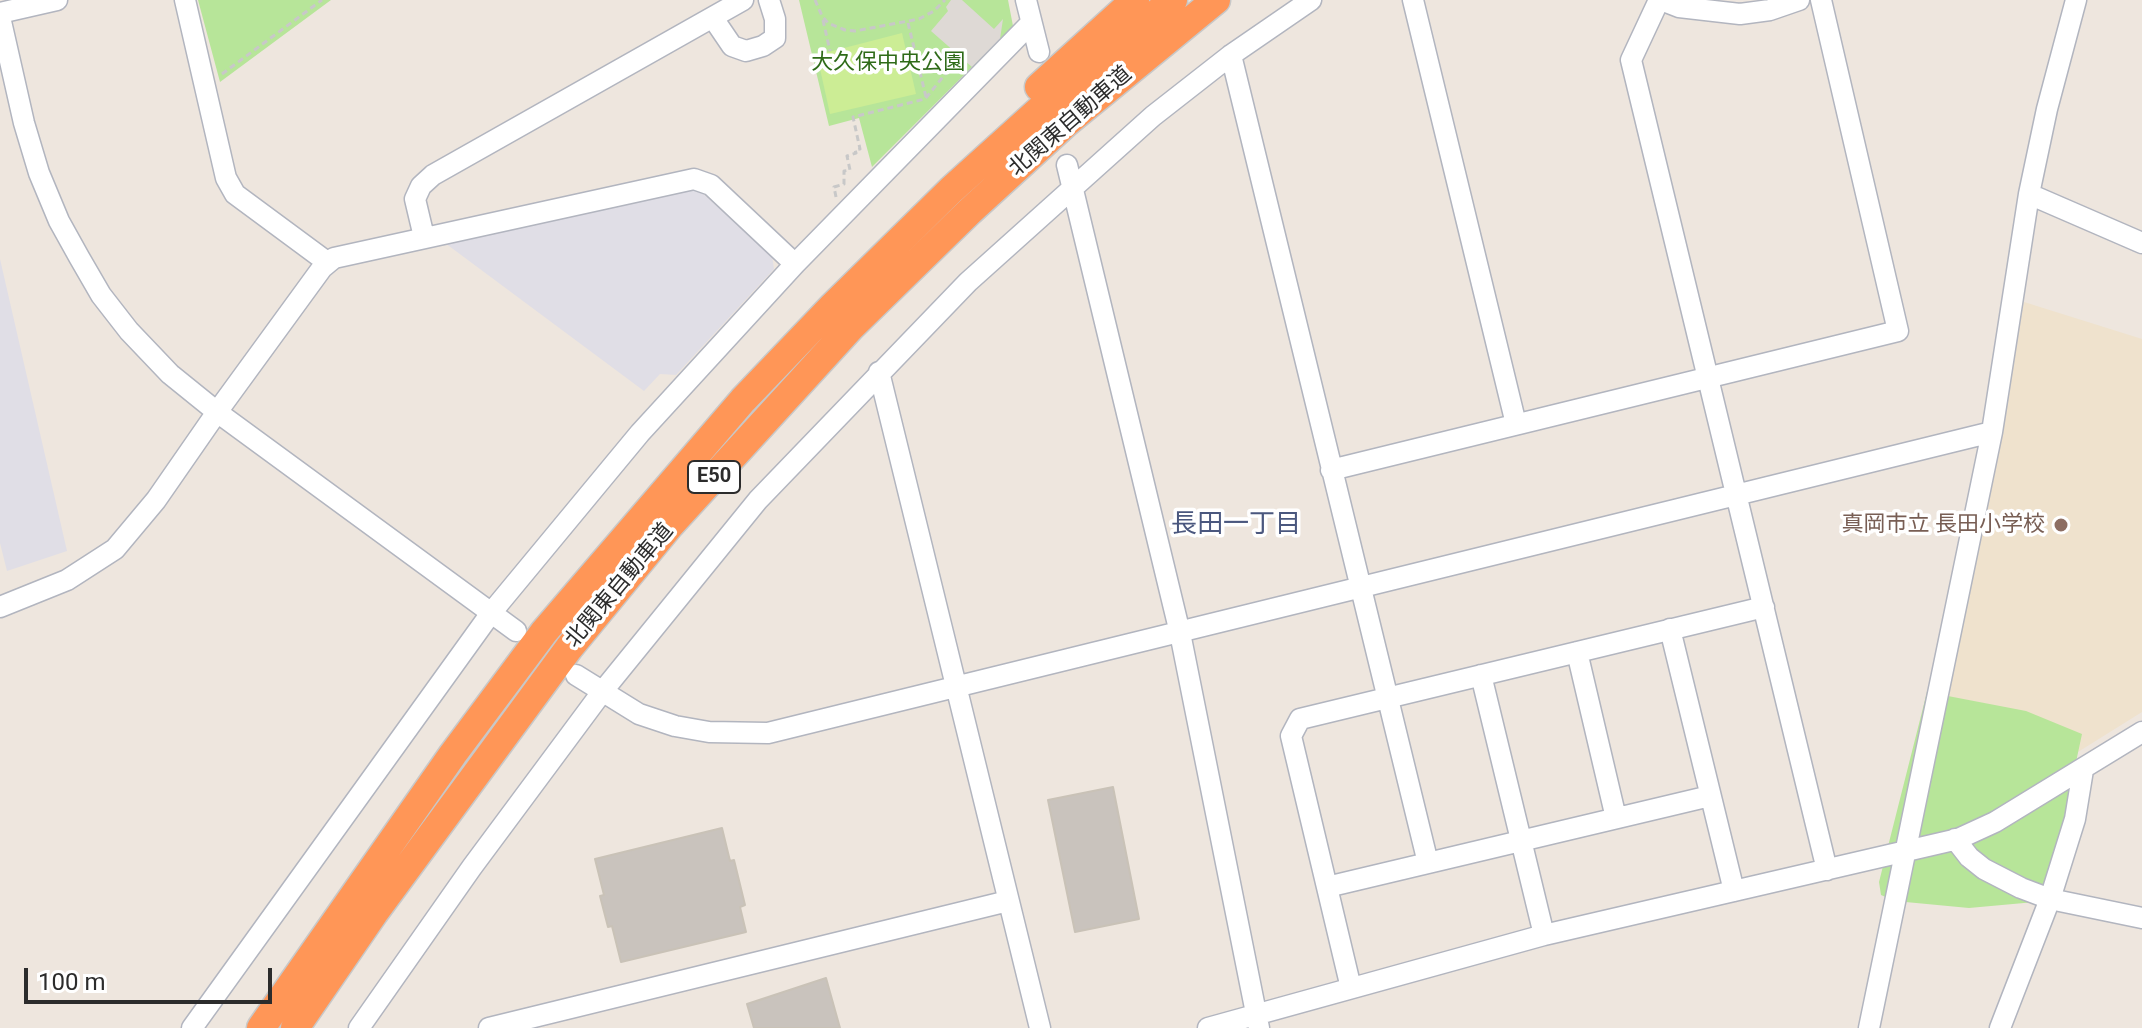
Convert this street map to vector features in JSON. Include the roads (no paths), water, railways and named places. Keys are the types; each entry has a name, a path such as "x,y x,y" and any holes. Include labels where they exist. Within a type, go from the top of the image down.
{"highway":[{"path":"833,306 943,180 1046,80 1135,0"},
{"name":"北関東自動車道","path":"261,1028 453,754 544,632 743,400 951,190 1042,107 1173,0"},
{"name":"北関東自動車道","path":"295,1028 374,913 569,648 701,491 850,328 970,211 1066,123 1216,0"}],"street":[{"path":"57,0 0,15 24,123 39,173 59,221 101,295 129,331 170,374 217,412 516,631"},
{"path":"185,0 230,186 235,194 327,262"},
{"path":"424,237 415,199 421,186 433,175 743,0"},
{"path":"713,18 732,46 746,51 763,46 775,38 775,19 769,0"},
{"path":"1026,0 1039,52"},
{"path":"359,1028 472,867 602,692 758,500 968,282 1153,116 1231,55 1311,0"},
{"path":"1413,0 1516,424"},
{"path":"1799,0 1770,10 1740,14 1679,7 1660,0 1631,60 1827,870"},
{"path":"1331,470 1898,331 1821,0"},
{"path":"1869,1028 1992,432 2029,194 2047,109 2076,0"},
{"path":"192,1028 491,613 640,433 795,264 1031,23"},
{"path":"1231,55 1428,863"},
{"path":"1067,165 1180,633 1258,1021"},
{"path":"0,607 67,580 115,549 156,500 327,262 424,237 694,179 711,185 795,264"},
{"path":"2029,194 2142,243"},
{"path":"879,372 1040,1028"},
{"path":"576,675 639,714 675,726 737,735 783,730 1992,432"},
{"path":"1351,988 1291,736 1300,719 1764,607"},
{"path":"1670,629 1734,891"},
{"path":"1577,652 1616,818"},
{"path":"1481,675 1544,935"},
{"path":"1208,1028 1258,1021 1351,988 1544,935 1955,839 1995,822 2142,732"},
{"path":"2000,1028 2050,899 2075,819 2083,770"},
{"path":"1327,887 1710,796"},
{"path":"1955,839 1969,857 1984,869 2021,888 2050,899 2142,918"},
{"path":"489,1028 536,1022 1008,901"}],"place":[{"name":"真岡市立 長田小学校","path":"2061,525"}],"district":[{"name":"長田一丁目","path":"1236,525"}],"park label":[{"name":"大久保中央公園","path":"888,63"}]}
